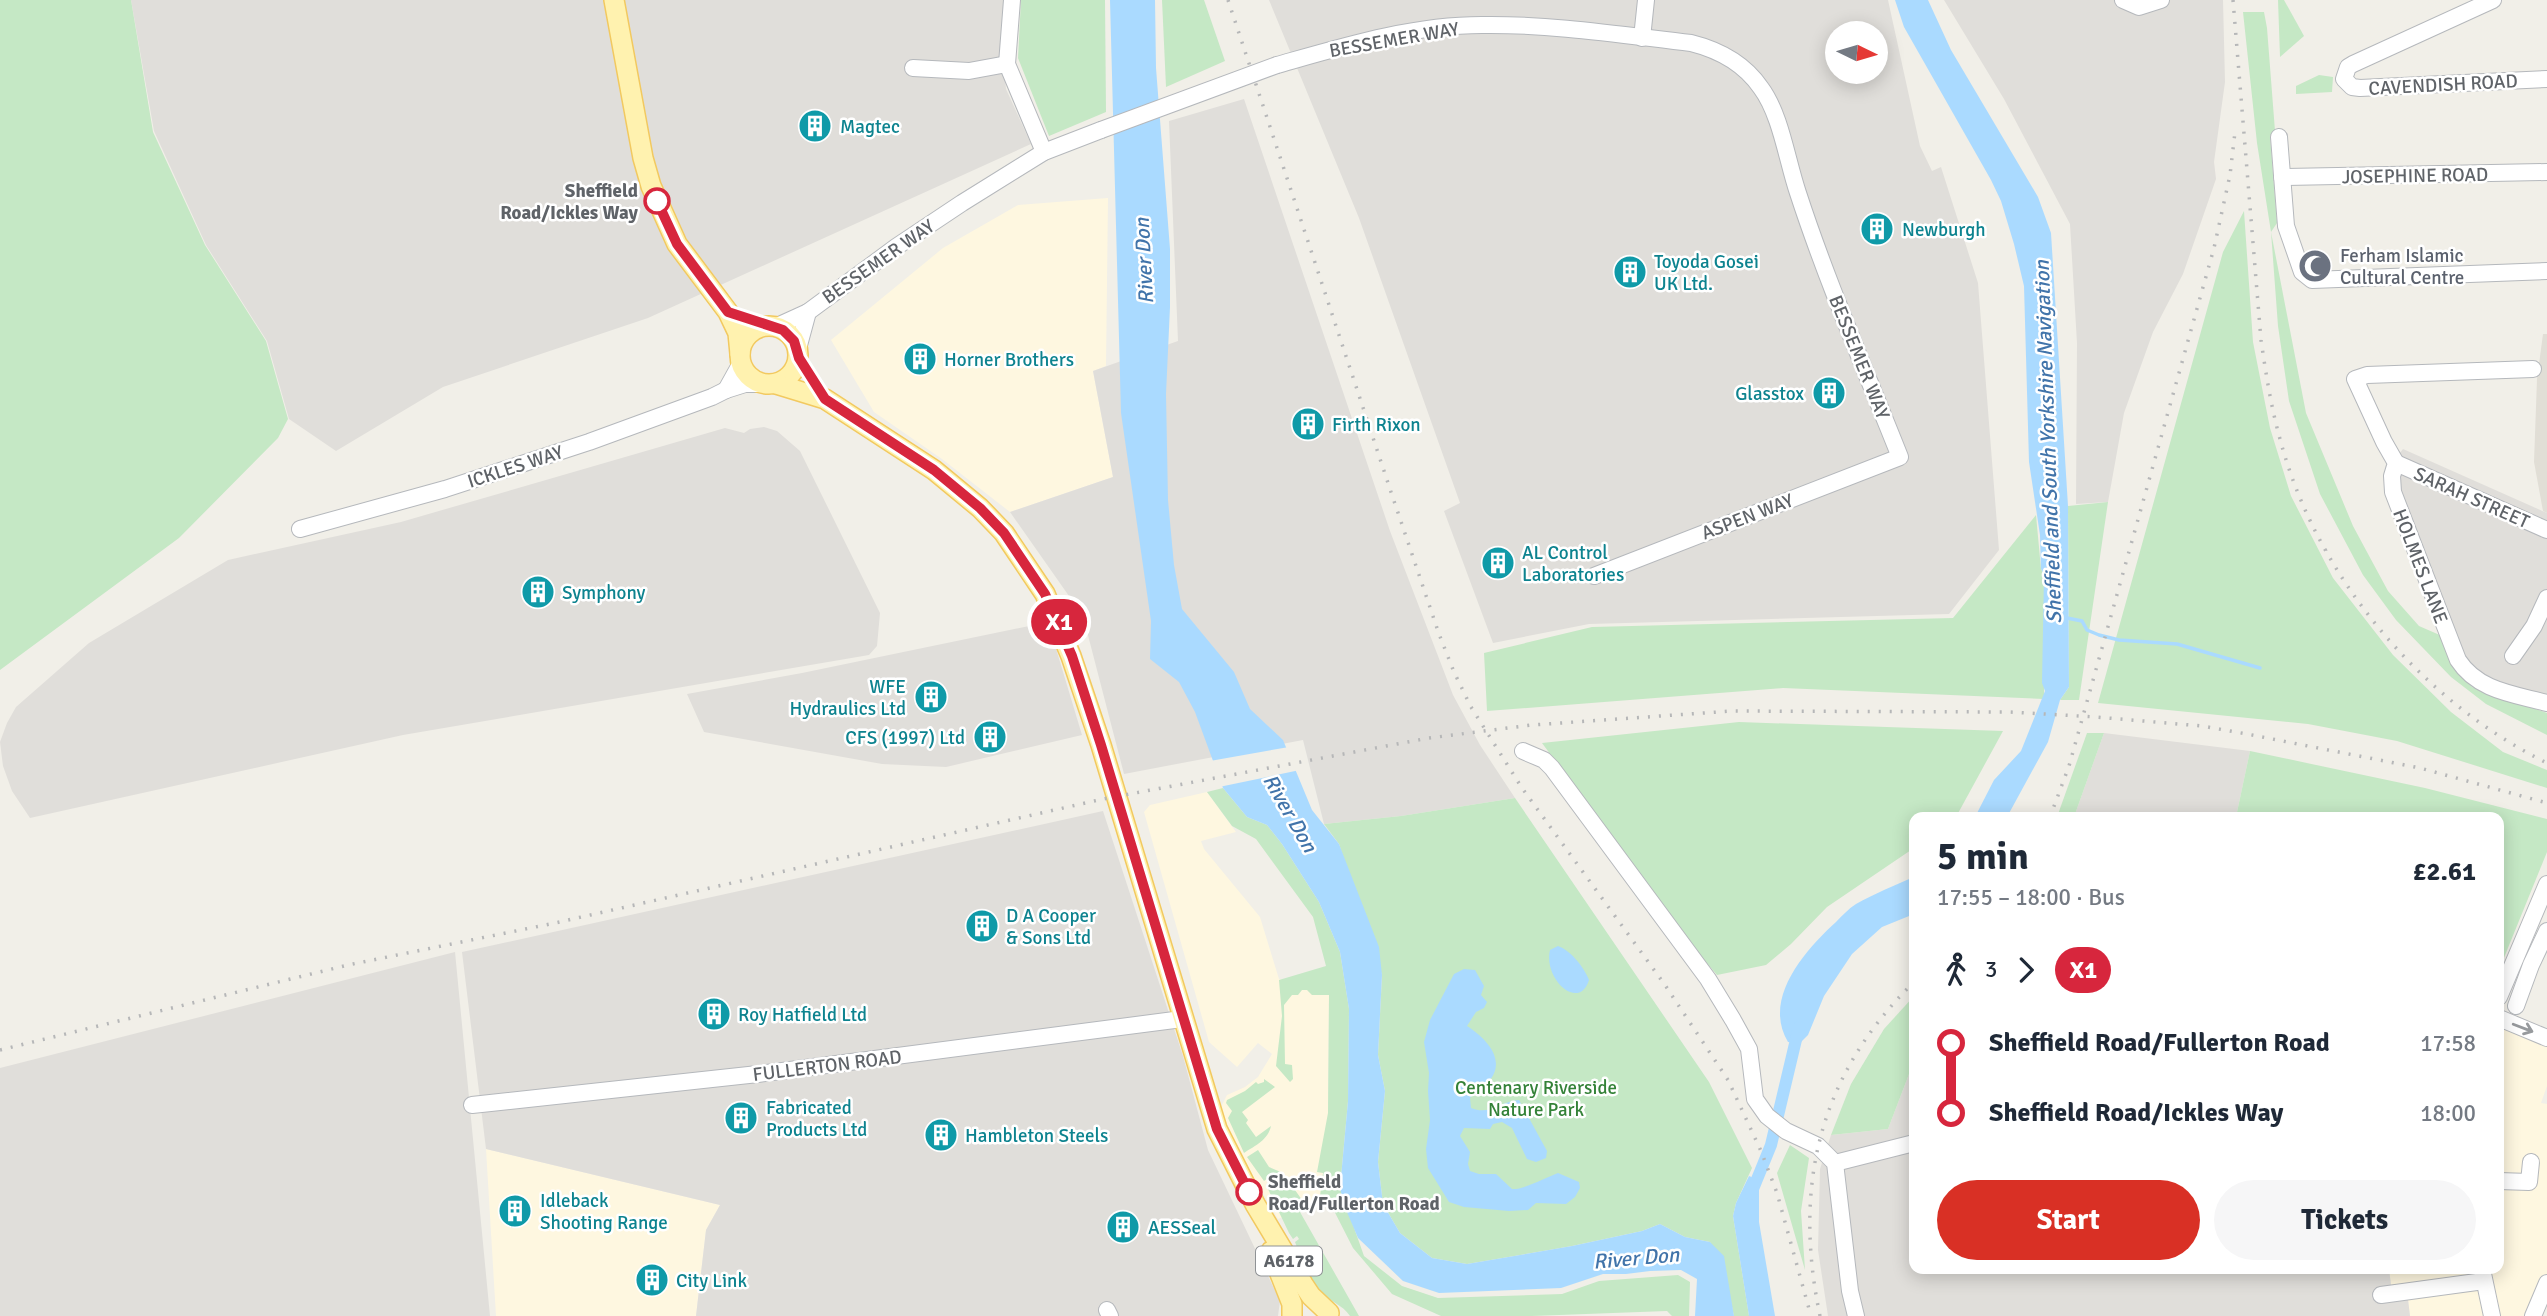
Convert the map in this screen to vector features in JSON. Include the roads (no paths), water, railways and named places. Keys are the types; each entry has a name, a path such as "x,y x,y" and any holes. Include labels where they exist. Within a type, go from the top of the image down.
{"main road":[{"path":"614,0 643,158 651,186 677,244 728,312 738,332 741,358 752,379 771,384 792,374 798,353 791,336 728,312"},
{"path":"741,358 748,336 758,329 773,327"},
{"name":"A6178","path":"798,353 825,399"},
{"name":"A6178","path":"771,384 825,399 934,470 980,508 1004,533 1045,594 1072,656 1101,745 1217,1129 1255,1204 1303,1284 1311,1296 1332,1314"},
{"name":"A6178","path":"1255,1204 1257,1221 1292,1304 1292,1316"},
{"name":"A6178","path":"1299,1316 1315,1309 1332,1314"}],"street":[{"path":"1012,0 1007,64 1044,152"},
{"path":"1642,38 1646,0"},
{"path":"2123,0 2139,7 2161,0"},
{"name":"CAVENDISH ROAD","path":"2493,0 2353,64 2348,67 2344,79 2352,87 2360,88 2547,79"},
{"name":"BESSEMER WAY","path":"773,327 808,312 896,247 1044,152 1277,65 1355,43 1433,28 1482,25 1578,31 1691,43 1713,48 1748,72 1763,89 1824,264 1900,457"},
{"path":"913,68 969,71 1007,64"},
{"path":"2279,137 2286,226 2302,272 2312,280 2547,271"},
{"name":"JOSEPHINE ROAD","path":"2282,177 2547,172"},
{"name":"BESSEMER WAY","path":"798,353 808,312"},
{"path":"726,390 741,358"},
{"name":"HOLMES LANE","path":"2533,369 2367,375 2355,379 2396,463 2392,476 2393,492 2463,669 2478,682 2490,687 2547,703"},
{"name":"ICKLES WAY","path":"300,529 458,485 589,442 745,384 771,384"},
{"name":"ASPEN WAY","path":"1594,576 1900,457"},
{"name":"SARAH STREET","path":"2396,463 2547,530"},
{"path":"2513,656 2541,628 2547,598"},
{"path":"1523,751 1544,760 1552,768 1708,979 1748,1049 1755,1099 1767,1116 1782,1128 1818,1146 1835,1163 1850,1291 1856,1316"},
{"path":"2504,984 2547,884"},
{"path":"2516,1006 2547,931"},
{"name":"FULLERTON ROAD","path":"472,1105 758,1074 1182,1019"},
{"path":"2504,1020 2547,1038"},
{"path":"1835,1163 1909,1144"},
{"path":"2504,1181 2529,1182 2531,1162"},
{"path":"2381,1295 2483,1275 2492,1316"},
{"path":"2533,1316 2547,1283"}],"water":[{"name":"River Don","path":"1110,0 1155,0 1156,68 1170,249 1166,394 1168,500 1174,565 1182,609 1234,672 1250,709 1283,740 1312,810 1339,844 1379,947 1382,975 1378,1055 1385,1091 1378,1162 1383,1204 1400,1233 1432,1258 1467,1264 1572,1246 1642,1231 1660,1224 1685,1237 1710,1242 1724,1256 1734,1316 1695,1316 1697,1279 1681,1270 1603,1274 1561,1288 1439,1293 1403,1281 1358,1238 1340,1188 1348,1101 1349,1009 1340,952 1319,902 1282,844 1267,825 1247,817 1223,788 1195,712 1179,682 1150,659 1151,621 1121,413"},
{"path":"1895,0 1928,0 1951,50 2038,197 2051,233 2068,506 2069,687 2060,700 2048,742 2010,812 1978,812 1994,780 2021,751 2045,691 2042,683 2044,574 2041,569 2040,535 2029,462 2024,286 2001,201 1904,27"},
{"path":"1909,879 1909,916 1882,927 1852,954 1824,996 1808,1035 1800,1043 1788,1042 1781,1026 1780,1009 1791,976 1824,933 1853,906"},
{"path":"1558,946 1576,960 1589,980 1578,993 1563,988 1552,971 1550,950"},
{"path":"1464,969 1475,970 1484,986 1481,995 1487,1002 1467,1026 1486,1042 1495,1056 1496,1064 1490,1080 1470,1098 1471,1108 1490,1109 1519,1100 1547,1151 1546,1158 1536,1162 1527,1159 1512,1128 1502,1122 1493,1124 1490,1129 1464,1128 1460,1136 1470,1152 1470,1171 1496,1174 1512,1189 1528,1186 1558,1173 1579,1182 1580,1188 1575,1197 1566,1204 1536,1203 1528,1210 1509,1211 1464,1207 1449,1202 1428,1168 1426,1149 1430,1120 1429,1073 1424,1042 1430,1020 1454,974"},
{"path":"1749,1176 1759,1180 1759,1222 1775,1316 1749,1316 1733,1216"}],"waterway":[{"path":"2067,618 2082,621 2087,630 2099,635 2119,640 2177,644 2260,668"},
{"name":"Sheffield and South Yorkshire Navigation","path":"1751,1194 1771,1145 1799,1027"}],"railway":[{"path":"1228,0 1391,492 1454,672 1471,707 1522,788 1665,985 1728,1080 1777,1193 1811,1316"},
{"path":"2233,0 2261,340 2277,427 2297,490 2319,539 2347,585 2380,629 2417,669 2457,705 2501,737 2547,763"},
{"path":"2052,812 2069,766 2214,248 2230,175 2235,132"},
{"path":"0,1050 348,965 555,923 1103,799 1429,738 1532,725 1732,711 2010,712 2096,717 2202,726 2247,734 2420,768 2547,803"},
{"path":"1820,1316 1812,1268 1810,1223 1813,1178 1821,1136 1835,1095 1855,1056 1881,1018 1909,987"}],"place":[{"name":"Magtec","path":"815,126"},
{"name":"Sheffield Road/Ickles Way","path":"657,201"},
{"name":"Newburgh","path":"1877,229"},
{"name":"Ferham Islamic Cultural Centre","path":"2315,266"},
{"name":"Toyoda Gosei UK Ltd.","path":"1630,272"},
{"name":"Horner Brothers","path":"920,359"},
{"name":"Glasstox","path":"1829,393"},
{"name":"Firth Rixon","path":"1308,424"},
{"name":"AL Control Laboratories","path":"1498,563"},
{"name":"Symphony","path":"538,592"},
{"name":"WFE Hydraulics Ltd","path":"931,697"},
{"name":"CFS (1997) Ltd","path":"990,737"},
{"name":"D A Cooper & Sons Ltd","path":"982,926"},
{"name":"Roy Hatfield Ltd","path":"714,1014"},
{"name":"Fabricated Products Ltd","path":"741,1118"},
{"name":"Hambleton Steels","path":"941,1135"},
{"name":"Sheffield Road/Fullerton Road","path":"1249,1192"},
{"name":"Idleback Shooting Range","path":"515,1211"},
{"name":"AESSeal","path":"1123,1227"},
{"name":"City Link","path":"652,1280"}],"park label":[{"name":"Centenary Riverside Nature Park","path":"1536,1098"}]}
